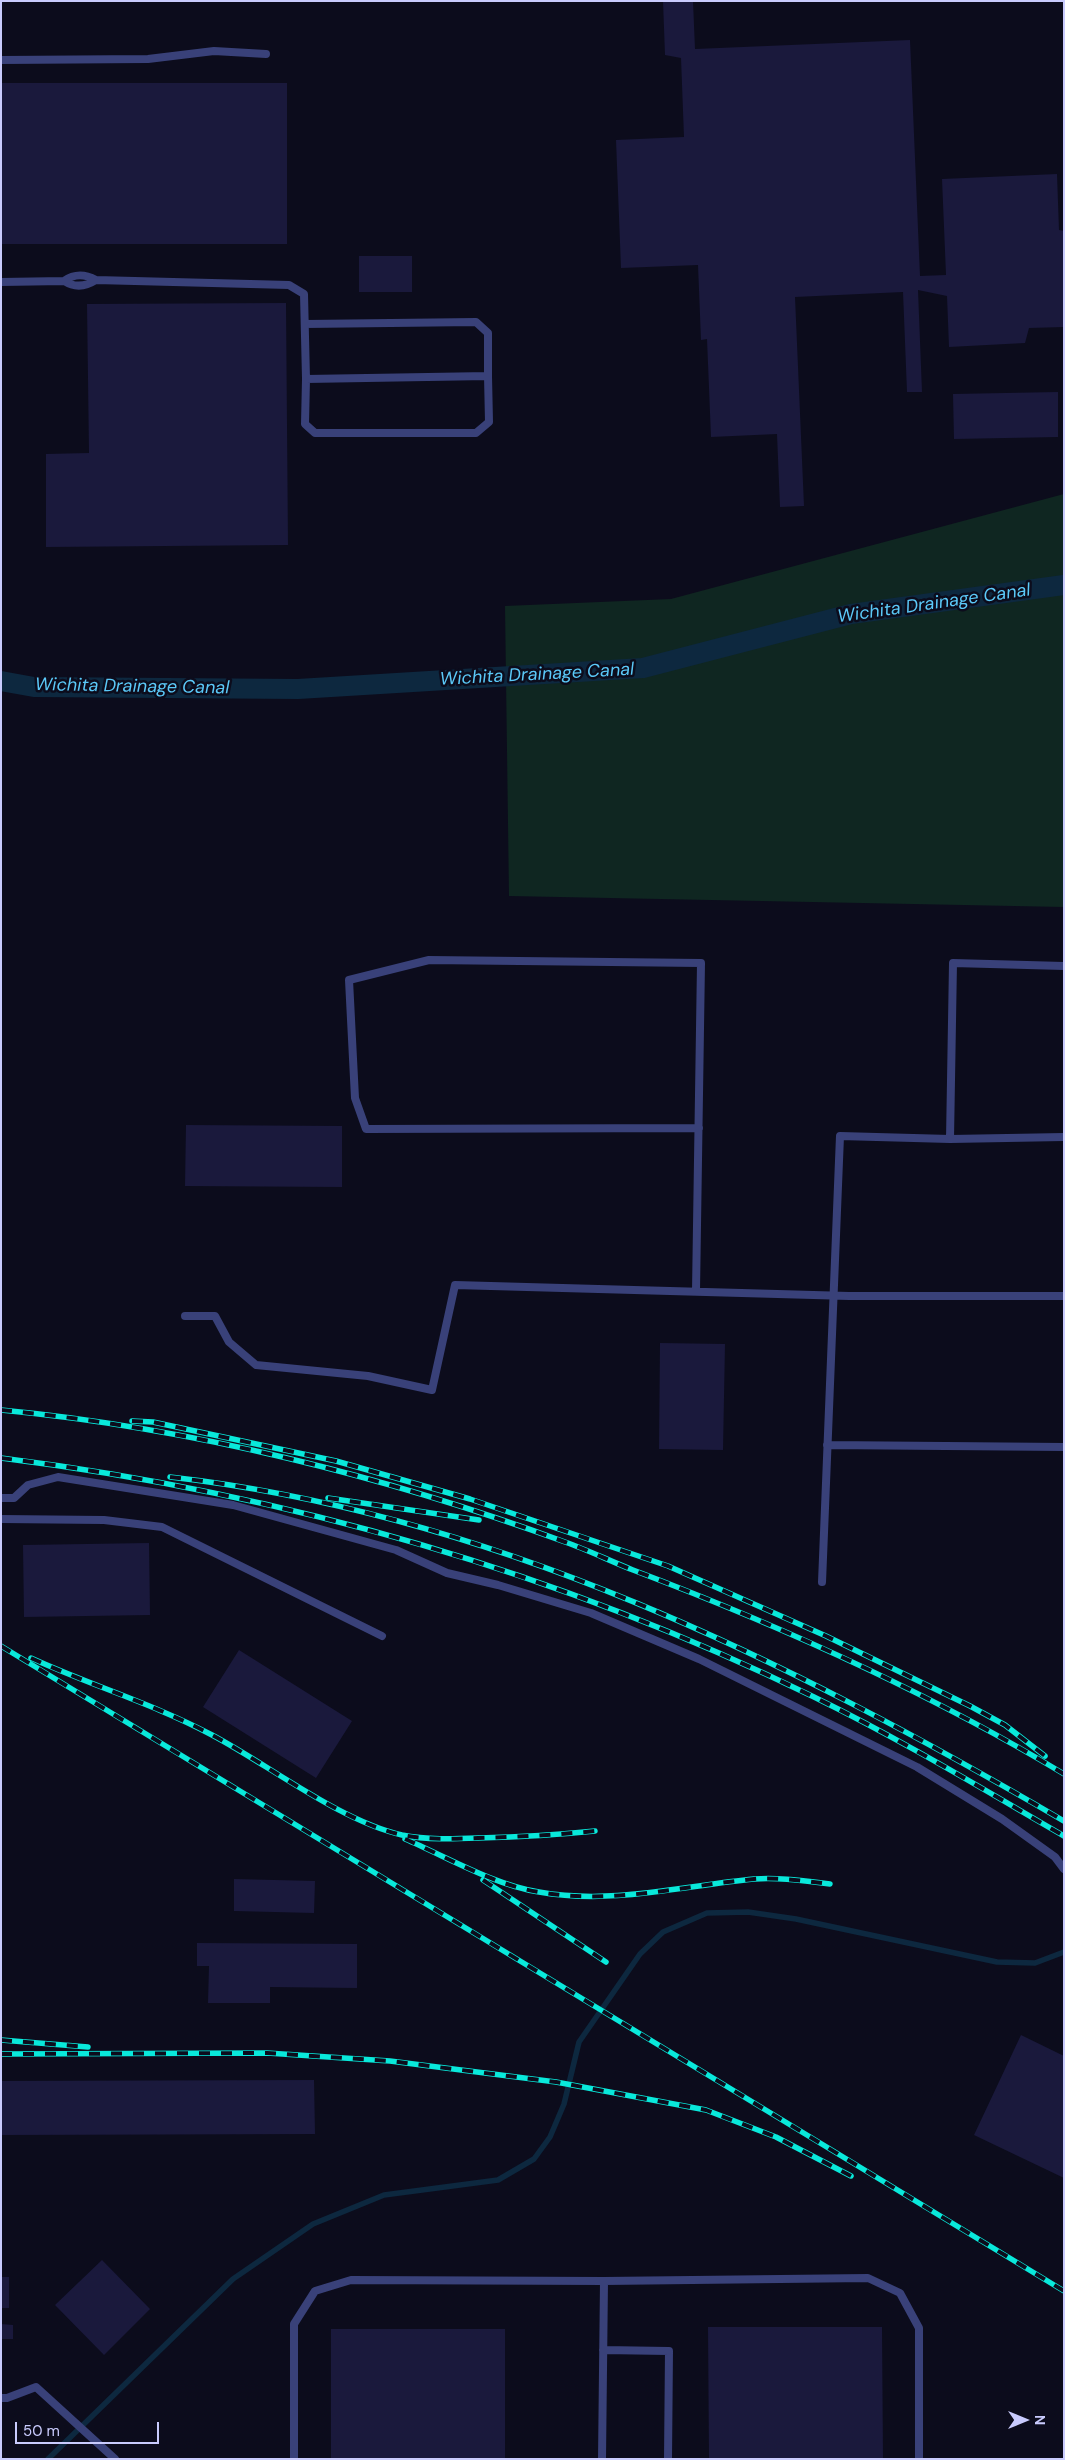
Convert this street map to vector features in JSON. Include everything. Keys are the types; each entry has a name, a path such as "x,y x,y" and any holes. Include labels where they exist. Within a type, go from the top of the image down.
{"lane":[{"path":"1,60 148,59 214,52 266,54"},
{"path":"1,282 64,280 72,286 87,286 96,280 289,285 304,294 305,424 315,433 476,433 489,422 488,333 476,322 305,324"},
{"path":"306,379 488,376"},
{"path":"696,1291 701,963 429,960 349,980 356,1098 366,1129 698,1128"},
{"path":"950,1139 952,963 1064,966"},
{"path":"822,1582 832,1295 840,1136 950,1139 1064,1137"},
{"path":"185,1316 215,1316 229,1342 256,1365 368,1376 432,1390 455,1285 832,1295 1064,1296"},
{"path":"827,1445 1064,1447"},
{"path":"1,1498 14,1498 28,1485 58,1477 233,1505 396,1550 447,1573 498,1585 591,1613 699,1659 917,1767 1002,1819 1055,1857 1064,1869"},
{"path":"1,1519 104,1520 162,1527 382,1636"},
{"path":"294,2459 294,2324 315,2291 351,2280 604,2281 868,2278 900,2294 919,2328 919,2459"},
{"path":"602,2459 604,2281"},
{"path":"604,2350 669,2351 668,2459"},
{"path":"1,2398 7,2398 36,2387 115,2459"}],"green space":[{"path":"1064,494 1064,907 509,896 505,606 671,599"}],"building":[{"path":"663,1 693,1 695,49 910,40 920,276 946,275 942,179 1057,174 1059,230 1064,231 1064,327 1029,328 1025,343 949,347 947,296 918,290 922,392 907,392 903,292 795,297 804,506 780,507 777,434 711,437 707,339 701,340 698,265 621,268 616,140 684,137 681,58 665,55"},
{"path":"1,83 287,83 287,244 1,244"},
{"path":"359,256 412,256 412,292 359,292"},
{"path":"286,303 288,545 46,547 46,454 89,453 87,304"},
{"path":"1058,392 1058,437 954,439 953,394"},
{"path":"186,1125 342,1126 342,1187 185,1186"},
{"path":"660,1343 725,1344 723,1450 659,1449"},
{"path":"149,1543 150,1615 24,1617 23,1545"},
{"path":"239,1650 352,1721 316,1778 203,1707"},
{"path":"234,1879 315,1881 314,1913 234,1911"},
{"path":"197,1943 357,1944 357,1988 270,1987 270,2003 208,2003 209,1966 197,1966"},
{"path":"1021,2035 1064,2056 1064,2178 974,2135"},
{"path":"314,2080 315,2134 1,2135 1,2081"},
{"path":"102,2260 150,2309 104,2355 55,2305"},
{"path":"1,2277 9,2277 9,2308 1,2308"},
{"path":"1,2324 13,2325 13,2339 1,2339"},
{"path":"708,2327 882,2327 883,2459 709,2459"},
{"path":"331,2329 505,2329 505,2459 331,2459"}],"waterway":[{"name":"Wichita Drainage Canal","path":"1,681 34,687 298,689 643,668 851,614 1064,585"},
{"path":"48,2459 233,2279 313,2224 384,2195 498,2180 534,2159 550,2137 564,2104 579,2042 640,1954 663,1932 707,1913 748,1912 796,1919 997,1962 1035,1963 1064,1952"}],"railway":[{"path":"1,1410 72,1418 215,1442 358,1476 497,1518 582,1548 624,1567 744,1614 853,1662 960,1715 1064,1774"},
{"path":"132,1421 153,1422 336,1461 470,1499 668,1566 826,1636 970,1706 1005,1725 1045,1756"},
{"path":"1,1458 106,1473 211,1493 315,1516 417,1544 519,1576 619,1612 717,1652 814,1697 909,1747 1064,1836"},
{"path":"170,1477 290,1496 407,1523 522,1559 634,1602 745,1651 853,1704 960,1761 1064,1821"},
{"path":"328,1498 479,1520"},
{"path":"1,1646 1064,2291"},
{"path":"31,1658 190,1724 234,1747 330,1805 378,1828 402,1835 440,1839 566,1834 595,1831"},
{"path":"405,1839 471,1870 505,1883 539,1892 566,1895 593,1896 647,1893 754,1879 830,1884"},
{"path":"483,1880 606,1962"},
{"path":"1,2040 88,2047"},
{"path":"1,2054 267,2053 390,2061 556,2082 706,2110 776,2137 851,2176"}]}
